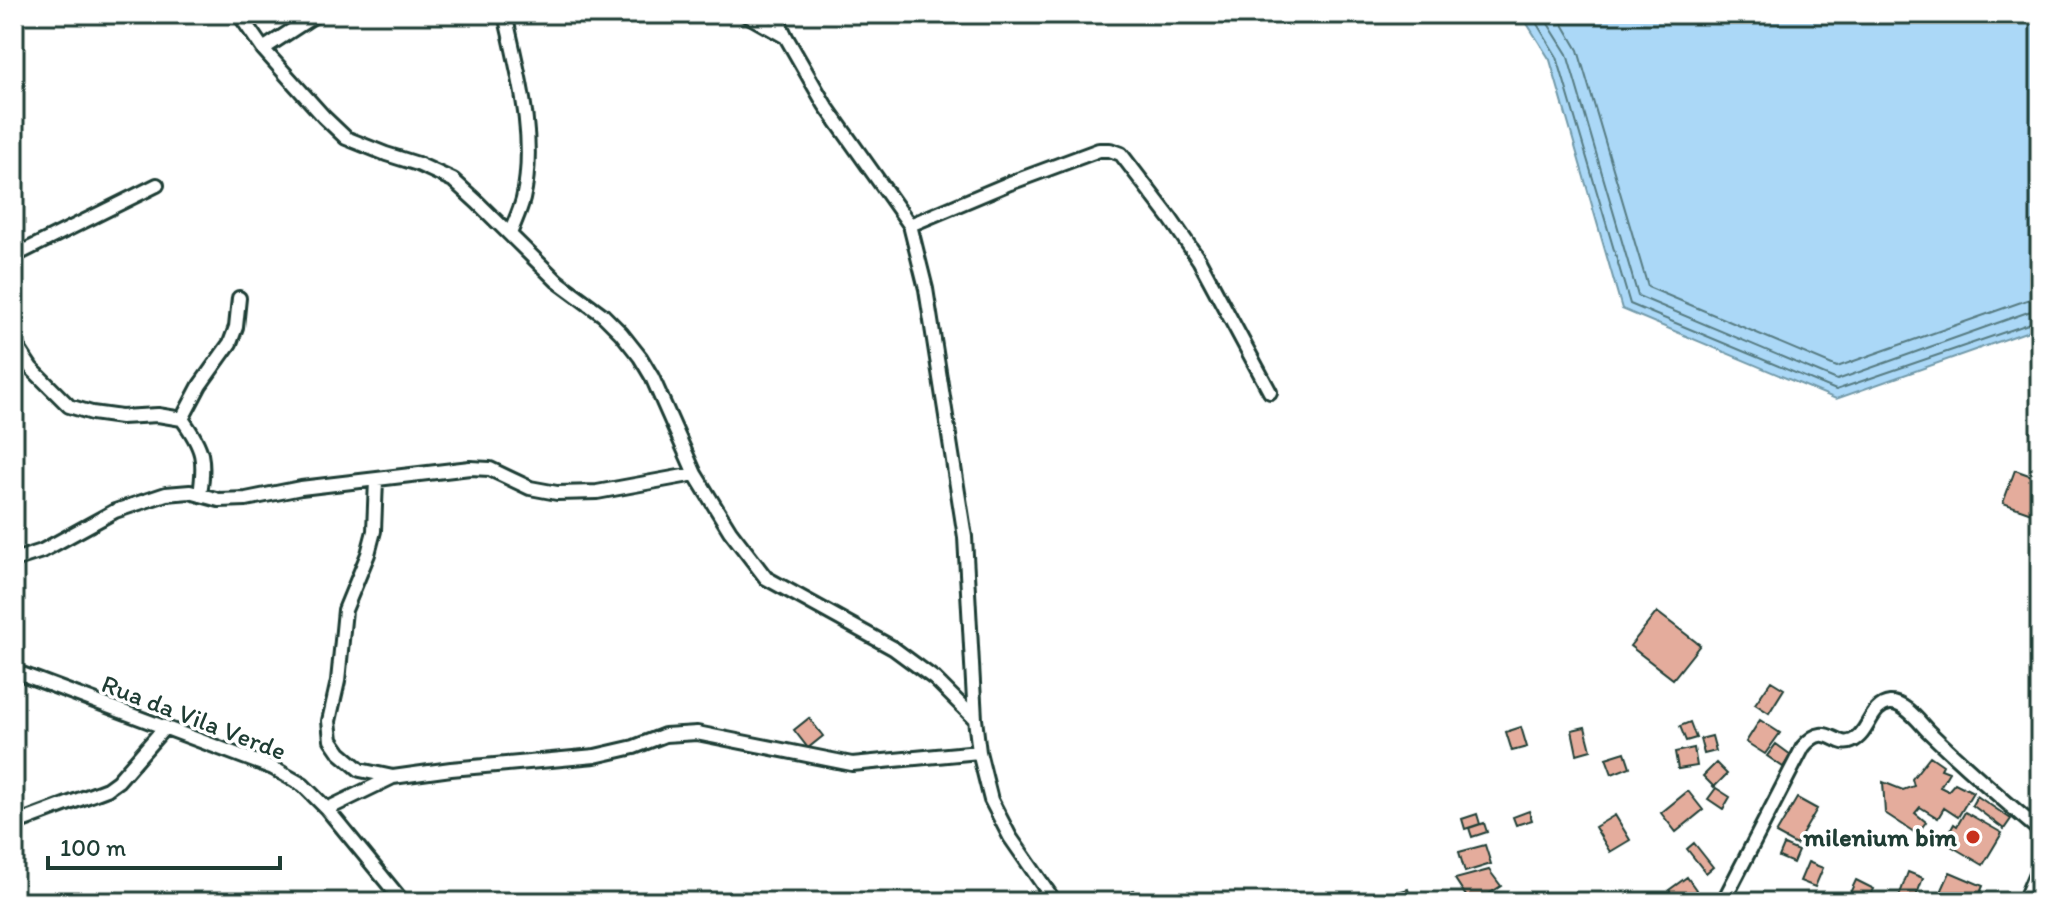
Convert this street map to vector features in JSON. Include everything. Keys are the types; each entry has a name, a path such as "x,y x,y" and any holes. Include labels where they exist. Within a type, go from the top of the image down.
{"main road":[{"path":"2028,902 2040,874"}],"street":[{"path":"239,14 263,49 346,138 453,180 557,281 603,315 621,333 652,377 695,474 730,531 766,578 893,648 935,679 975,719"},
{"path":"263,49 317,14"},
{"path":"505,14 525,110 528,159 523,200 510,234"},
{"path":"745,14 786,37"},
{"path":"775,14 825,105 910,225 926,289 965,537 979,752 997,812 1010,837 1055,902"},
{"path":"910,225 1099,150 1121,154 1199,260 1270,392"},
{"path":"14,256 157,185"},
{"path":"182,419 200,385 230,343 236,327 239,298"},
{"path":"14,342 31,368 69,406 121,417 158,415 182,419 196,438 202,454 200,495"},
{"path":"14,560 42,551 115,511 166,494 190,492 219,500 246,499 301,488 470,468 490,469 530,488 557,493 597,492 695,474"},
{"path":"376,480 374,531 345,610 338,681 329,721 331,740 340,753 360,770 393,777"},
{"name":"Rua da Vila Verde","path":"14,671 273,768 303,785 327,809 403,902"},
{"path":"1723,902 1809,739 1827,735 1846,743 1856,740 1878,708 1889,703 1912,714 1969,771 2040,831"},
{"path":"14,824 107,789 118,781 165,727"},
{"path":"327,809 393,777 595,756 634,747 665,735 697,733 852,764 979,752"}],"water":[{"path":"1521,14 2040,14 2040,327 1836,399 1622,309 1550,60"}],"building":[{"path":"2015,470 2040,479 2040,516 2003,503"},
{"path":"1657,612 1700,645 1673,679 1630,646"},
{"path":"1771,681 1784,689 1769,713 1755,704"},
{"path":"809,718 823,736 808,748 794,730"},
{"path":"1760,720 1780,733 1765,754 1746,742"},
{"path":"1690,722 1696,738 1686,741 1680,726"},
{"path":"1521,727 1527,747 1512,751 1506,732"},
{"path":"1585,727 1591,750 1577,754 1572,730"},
{"path":"1712,736 1716,751 1704,754 1700,739"},
{"path":"1776,744 1791,755 1783,767 1767,756"},
{"path":"1694,748 1697,766 1678,769 1675,752"},
{"path":"1625,752 1630,767 1612,774 1606,758"},
{"path":"1930,756 1943,765 1941,769 1949,772 1940,787 1948,791 1955,783 1973,792 1958,817 1944,808 1938,818 1920,807 1915,813 1926,822 1917,834 1885,813 1883,782 1903,790 1914,786 1912,779"},
{"path":"1716,763 1727,774 1714,787 1703,776"},
{"path":"1716,788 1730,797 1723,809 1708,799"},
{"path":"1688,791 1703,810 1676,832 1661,813"},
{"path":"1977,796 2011,819 2004,829 1972,805"},
{"path":"1797,798 1817,809 1796,845 1776,834"},
{"path":"1529,811 1532,820 1516,825 1513,817"},
{"path":"1965,812 2002,833 1983,865 1944,842"},
{"path":"1477,814 1480,824 1465,829 1462,819"},
{"path":"1615,815 1630,840 1610,852 1595,827"},
{"path":"1484,823 1487,832 1472,837 1469,828"},
{"path":"1694,843 1713,867 1706,873 1687,849"},
{"path":"1485,845 1491,864 1465,872 1459,852"},
{"path":"1784,845 1798,851 1793,863 1779,857"},
{"path":"1808,862 1823,868 1815,887 1800,881"},
{"path":"1489,870 1501,886 1476,902 1470,902 1455,879"},
{"path":"1908,872 1923,878 1914,902 1897,902"},
{"path":"1950,872 1983,886 1976,902 1964,902 1941,892"},
{"path":"1687,877 1699,894 1687,902 1677,902 1669,890"},
{"path":"1856,880 1874,889 1868,902 1849,895"},
{"path":"1408,889 1412,902 1395,902 1392,894"},
{"path":"1133,890 1141,900 1125,902 1122,898"}],"place":[{"name":"milenium bim","path":"1973,837"}]}
